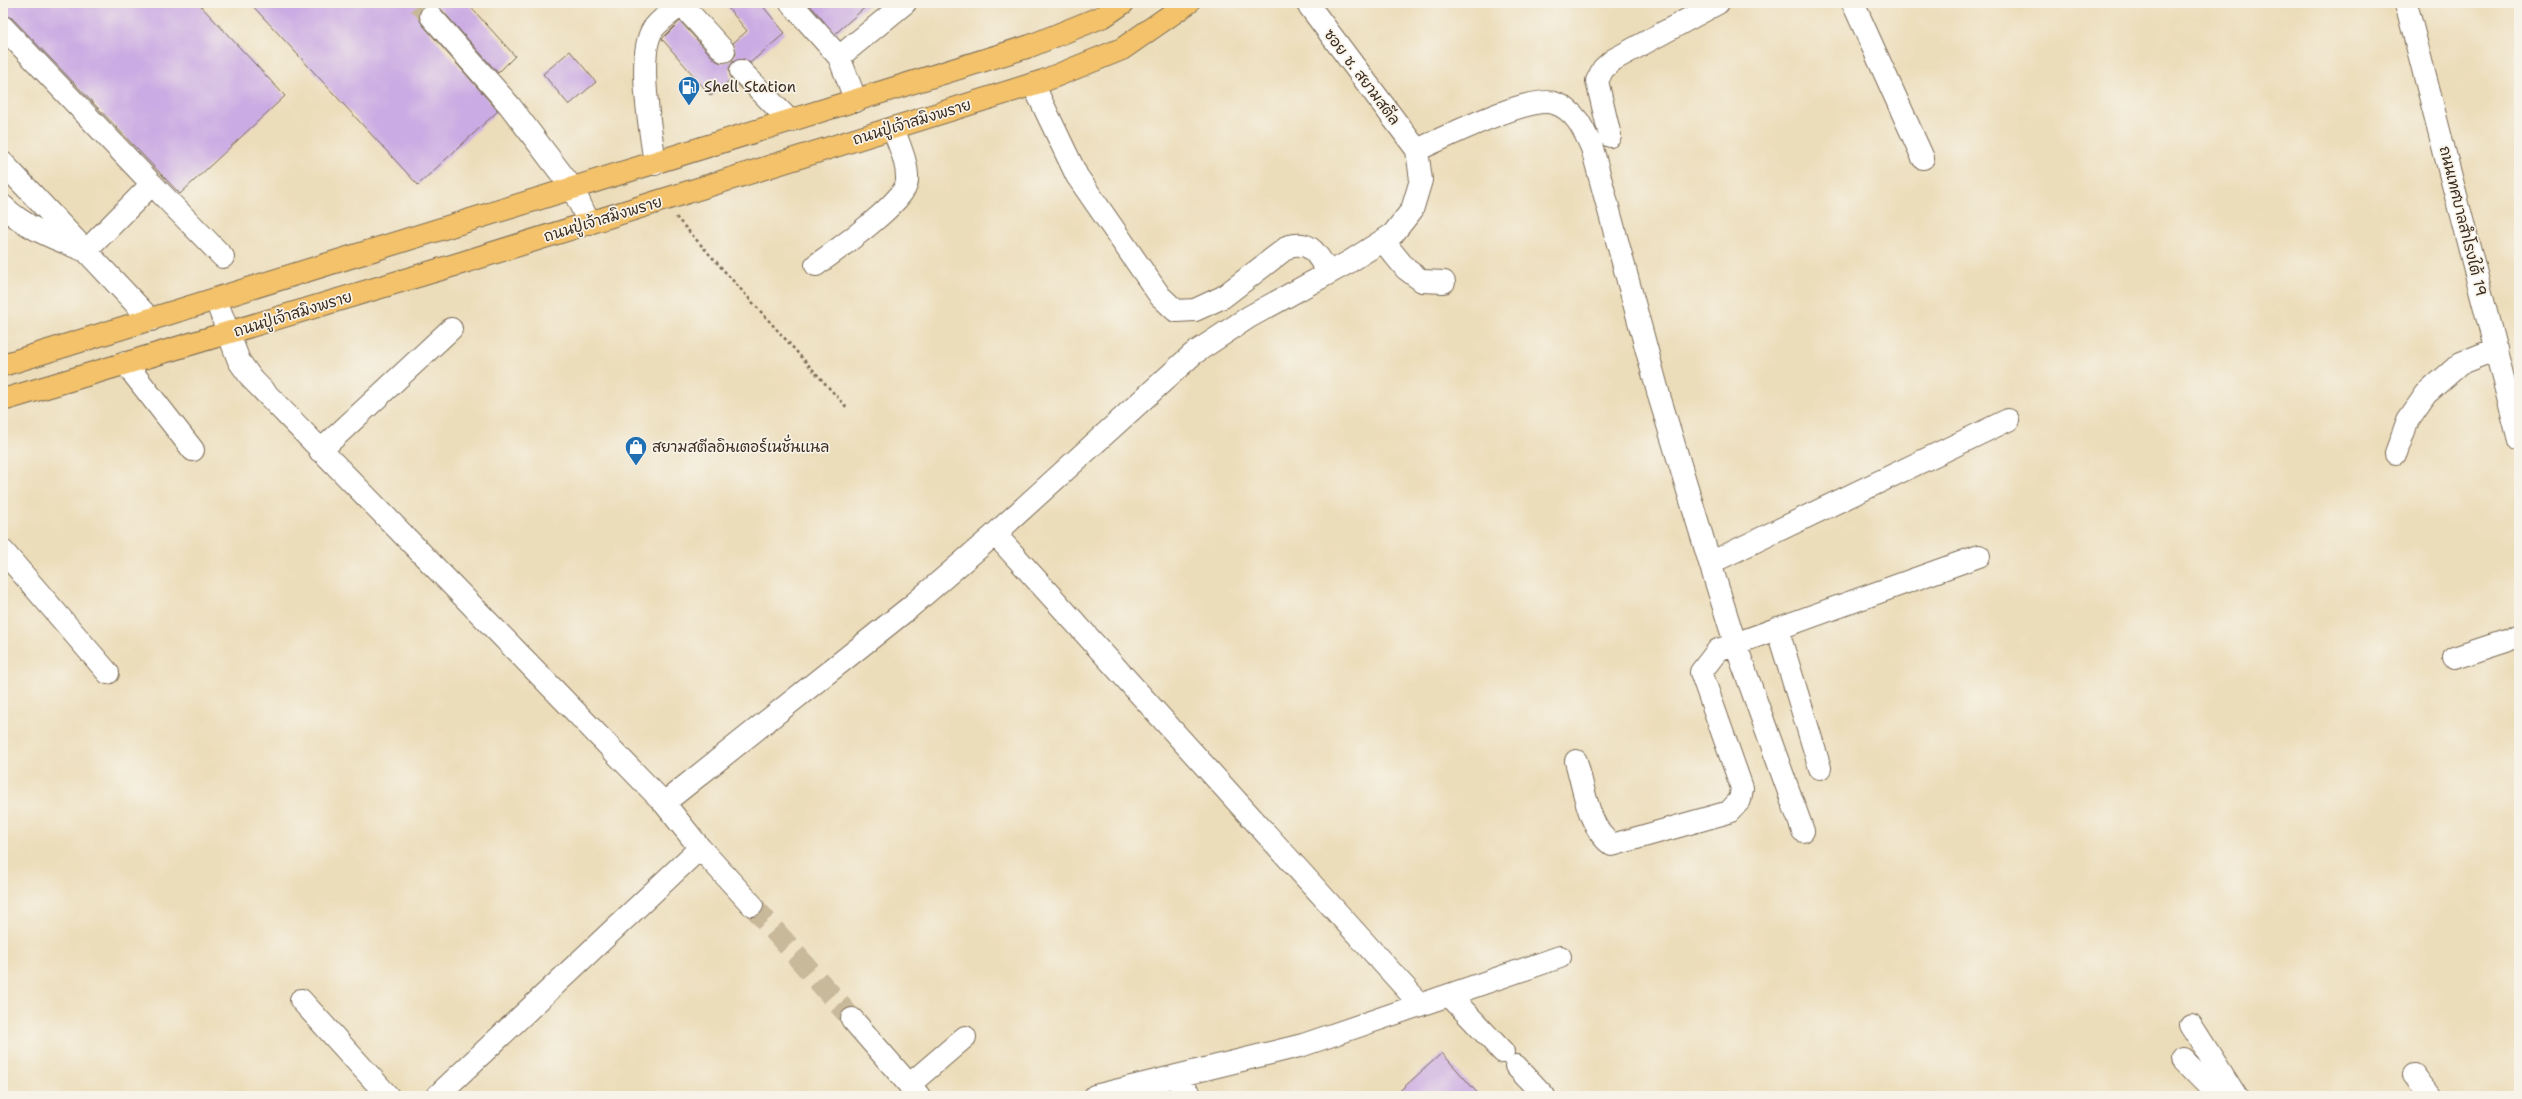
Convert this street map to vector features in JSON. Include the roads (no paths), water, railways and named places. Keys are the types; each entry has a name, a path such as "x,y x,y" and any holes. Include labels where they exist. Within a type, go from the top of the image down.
{"main road":[{"path":"3,365 655,164 1030,46 1104,16 1123,3"},
{"name":"ถนนปู่เจ้าสมิงพราย","path":"3,400 125,362 228,334 1033,84 1122,49 1188,3"}],"street":[{"path":"792,3 840,57 856,100"},
{"path":"840,57 905,3"},
{"name":"ซอย ช. สยามสตีล","path":"1307,3 1417,150"},
{"path":"1610,136 1598,81 1603,69 1619,56 1718,3"},
{"path":"1853,3 1923,158"},
{"name":"ถนนเทศบาลสำโรงใต้ 19","path":"2406,3 2519,440"},
{"path":"655,164 645,78 647,45 654,28 679,6 683,6 724,51"},
{"path":"431,16 510,106 573,189 589,223"},
{"path":"3,27 223,257"},
{"path":"741,71 790,121"},
{"path":"1033,84 1077,176 1160,296 1176,311 1195,310 1223,297 1289,246 1301,243 1312,248 1329,273"},
{"path":"664,803 909,608 995,534 1192,354 1249,317 1329,273 1393,234 1412,210 1421,180 1417,150 1501,114 1538,102 1554,103 1566,109 1582,124 1592,148 1660,399 1710,563 1735,643 1803,831"},
{"path":"816,265 877,219 901,196 908,183 906,165 893,128"},
{"path":"3,163 151,320"},
{"path":"86,251 152,184"},
{"path":"3,206 25,222 58,240 86,251"},
{"path":"1383,241 1406,269 1422,281 1444,282"},
{"path":"216,300 239,361 252,379 320,451 664,803 700,848 752,905"},
{"path":"320,451 451,329"},
{"path":"2396,453 2408,420 2426,394 2461,364 2496,349"},
{"path":"125,362 193,450"},
{"path":"1710,563 2008,420"},
{"path":"995,534 1421,1005"},
{"path":"3,551 108,672"},
{"path":"1576,761 1595,826 1602,838 1612,845 1729,812 1740,800 1742,788 1701,672 1718,650 1979,556"},
{"path":"1777,628 1820,768"},
{"path":"2454,658 2519,635"},
{"path":"437,1096 700,848"},
{"path":"1095,1096 1303,1045 1560,957"},
{"path":"1449,995 1544,1096"},
{"path":"301,1000 388,1096"},
{"path":"852,1019 914,1091 965,1037"},
{"path":"2190,1025 2236,1096"},
{"path":"2183,1059 2219,1096"},
{"path":"2414,1075 2430,1096"},
{"path":"1174,1077 1191,1096"}],"tunnel":[{"path":"419,3 431,16"},
{"path":"752,905 852,1019"}],"place":[{"name":"Shell Station","path":"689,106"},
{"name":"สยามสตีลอินเตอร์เนชั่นแนล","path":"636,466"}]}
